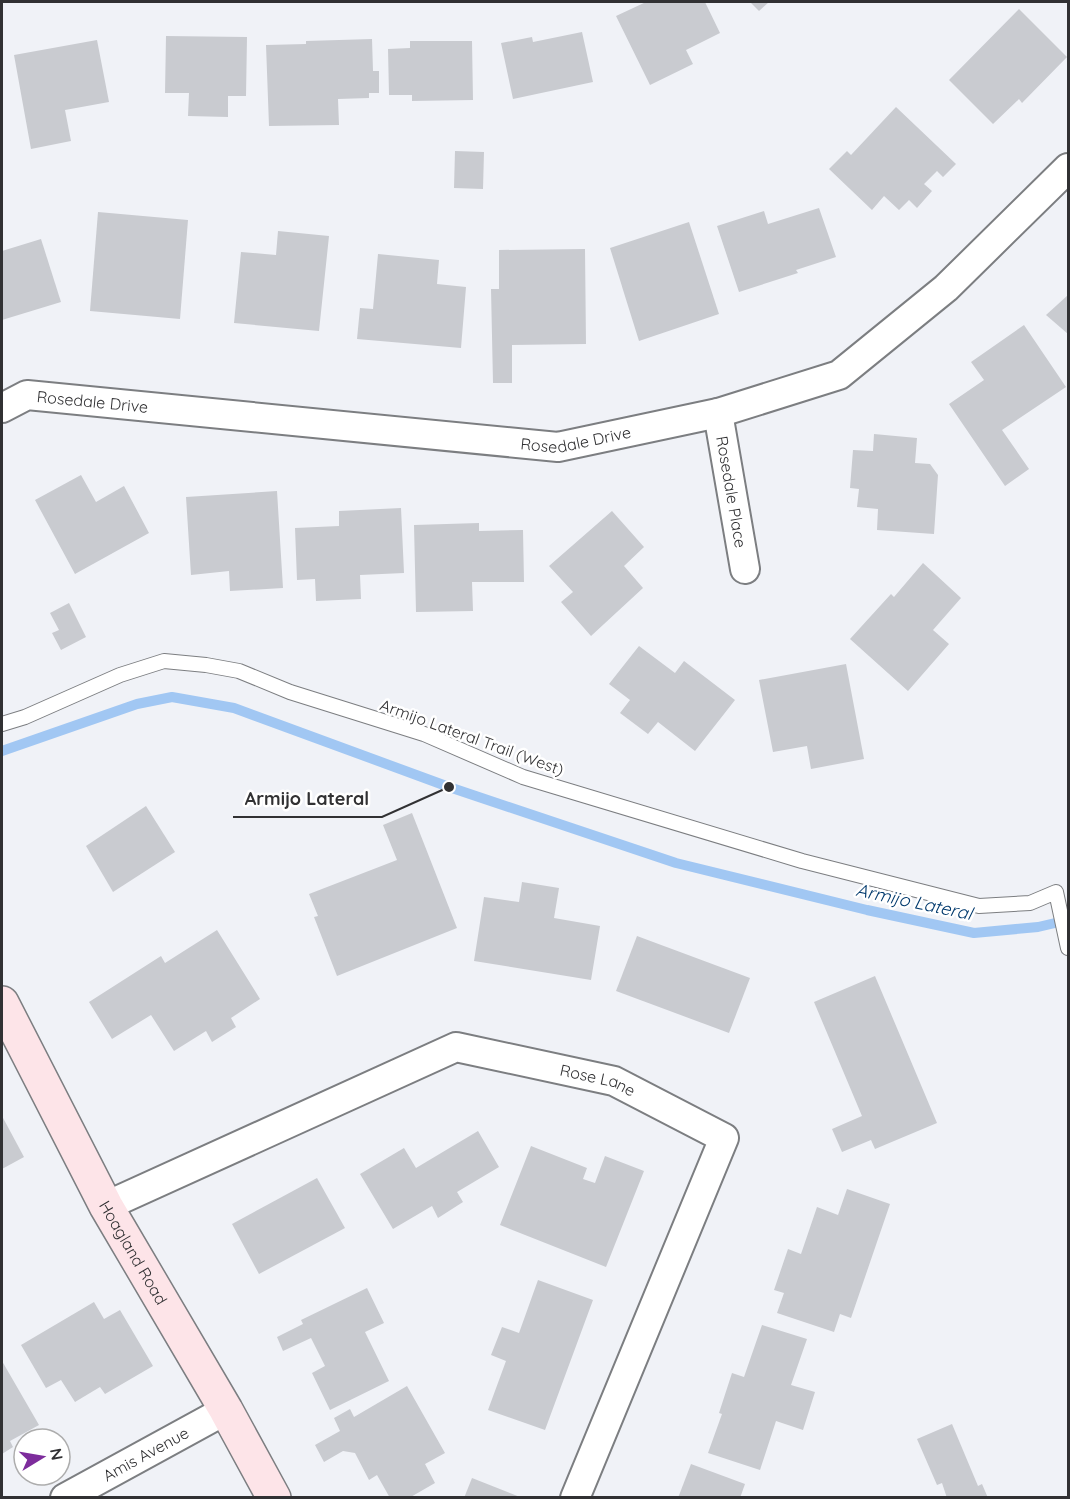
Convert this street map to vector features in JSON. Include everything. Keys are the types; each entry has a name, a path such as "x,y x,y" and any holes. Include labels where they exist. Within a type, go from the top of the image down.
{"street":[{"name":"Rosedale Drive","path":"2,408 27,395 558,447 718,413 839,375 946,288 1068,168"},
{"name":"Rosedale Place","path":"718,413 746,569"},
{"name":"Hoagland Road","path":"4,1013 106,1206 226,1410 274,1497"},
{"name":"Rose Lane","path":"106,1206 456,1047 614,1081 724,1138 575,1497"},
{"name":"Amis Avenue","path":"65,1497 226,1410"}],"lane":[{"name":"Armijo Lateral Trail (West)","path":"2,724 25,717 120,675 164,661 239,671 290,692 424,734 523,777 802,861 979,906 1030,903 1056,892 1068,948"}],"building":[{"path":"646,2 705,2 720,33 686,50 693,64 650,85 616,16"},
{"path":"750,2 769,2 759,11"},
{"path":"1019,9 1067,57 1022,103 1019,99 993,124 949,80"},
{"path":"582,32 593,82 513,99 501,43 532,37 533,42"},
{"path":"166,36 247,37 246,96 228,96 228,117 188,116 189,93 165,93"},
{"path":"372,39 373,71 379,71 379,93 369,93 369,98 338,99 339,125 269,126 266,45"},
{"path":"97,40 109,102 65,110 71,141 31,149 14,55"},
{"path":"410,41 472,41 473,100 412,101 412,95 389,95 388,49 410,48"},
{"path":"896,107 956,164 943,177 937,171 924,184 932,191 917,208 909,200 899,210 884,196 872,210 829,169 847,151 851,155"},
{"path":"455,151 484,152 483,189 454,188"},
{"path":"819,208 836,257 796,270 798,273 739,292 717,226 764,211 768,224"},
{"path":"98,212 188,220 180,319 90,311"},
{"path":"689,222 719,314 639,341 610,248"},
{"path":"278,231 329,236 319,331 234,323 241,252 276,255"},
{"path":"41,239 61,302 2,320 2,251"},
{"path":"585,249 586,344 512,345 512,383 493,383 491,289 499,289 499,250"},
{"path":"378,254 439,260 437,284 466,287 461,348 357,339 360,308 373,309"},
{"path":"1068,295 1068,334 1046,315"},
{"path":"1024,325 1066,387 1002,430 1029,469 1005,486 949,404 984,380 971,362"},
{"path":"874,434 917,438 915,463 930,464 938,475 934,534 877,530 878,509 857,507 859,489 850,488 853,450 873,451"},
{"path":"81,475 96,502 124,486 149,533 75,574 35,500"},
{"path":"277,491 283,588 230,591 229,571 191,575 186,497"},
{"path":"401,508 404,573 360,575 361,599 316,601 315,579 297,580 295,528 339,526 339,511"},
{"path":"612,511 644,547 624,566 643,588 591,636 561,602 573,592 549,566"},
{"path":"479,523 479,531 523,530 524,582 472,582 473,611 416,612 414,525"},
{"path":"923,563 961,598 933,630 949,644 908,691 850,639 891,594 894,597"},
{"path":"69,603 86,637 61,650 52,633 59,630 50,613"},
{"path":"639,646 675,673 684,661 735,700 695,751 658,722 648,734 620,713 630,700 609,684"},
{"path":"846,664 864,759 811,769 807,746 773,752 759,680"},
{"path":"146,806 175,852 113,892 86,846"},
{"path":"412,813 457,928 337,976 314,917 318,916 309,894 397,860 383,825"},
{"path":"522,882 559,888 554,918 600,926 591,980 474,961 484,897 519,902"},
{"path":"217,930 260,999 231,1018 236,1027 212,1042 206,1031 174,1051 151,1015 112,1039 89,1002 161,956 165,963"},
{"path":"637,936 750,978 729,1033 616,991"},
{"path":"875,976 937,1123 875,1149 871,1140 842,1152 832,1129 862,1116 814,1002"},
{"path":"2,1116 24,1157 2,1169"},
{"path":"478,1131 499,1167 457,1192 463,1202 438,1218 432,1206 393,1229 360,1174 404,1148 416,1168"},
{"path":"531,1146 587,1168 583,1179 595,1183 605,1156 644,1171 606,1267 500,1225"},
{"path":"317,1178 345,1228 259,1274 232,1224"},
{"path":"847,1189 890,1204 851,1318 840,1314 834,1332 777,1313 784,1293 774,1290 788,1249 801,1254 817,1207 838,1215"},
{"path":"538,1280 593,1300 545,1430 488,1410 506,1361 491,1355 502,1327 519,1333"},
{"path":"367,1288 384,1323 365,1332 389,1381 330,1410 312,1373 325,1366 311,1338 283,1351 277,1337 303,1324 301,1320"},
{"path":"94,1302 104,1319 120,1310 153,1366 105,1394 100,1387 75,1402 61,1380 46,1388 21,1345"},
{"path":"762,1325 807,1339 791,1385 815,1392 803,1430 776,1421 760,1470 708,1453 722,1414 719,1413 732,1373 744,1377"},
{"path":"2,1361 39,1425 12,1427 12,1440 10,1441 12,1448 2,1454"},
{"path":"407,1386 445,1453 425,1464 435,1483 409,1498 390,1498 377,1475 369,1480 355,1453 343,1451 324,1462 315,1445 340,1431 334,1418 350,1409 354,1417"},
{"path":"952,1424 978,1486 982,1484 988,1498 947,1498 942,1483 937,1485 917,1439"},
{"path":"691,1464 745,1484 740,1498 678,1498"},
{"path":"472,1478 520,1497 520,1498 464,1498"}],"waterway":[{"name":"Armijo Lateral","path":"2,751 137,704 172,697 234,708 449,787 676,863 867,910 974,933 1038,927 1068,920"}],"place":[{"name":"Armijo Lateral","path":"449,787"}]}
